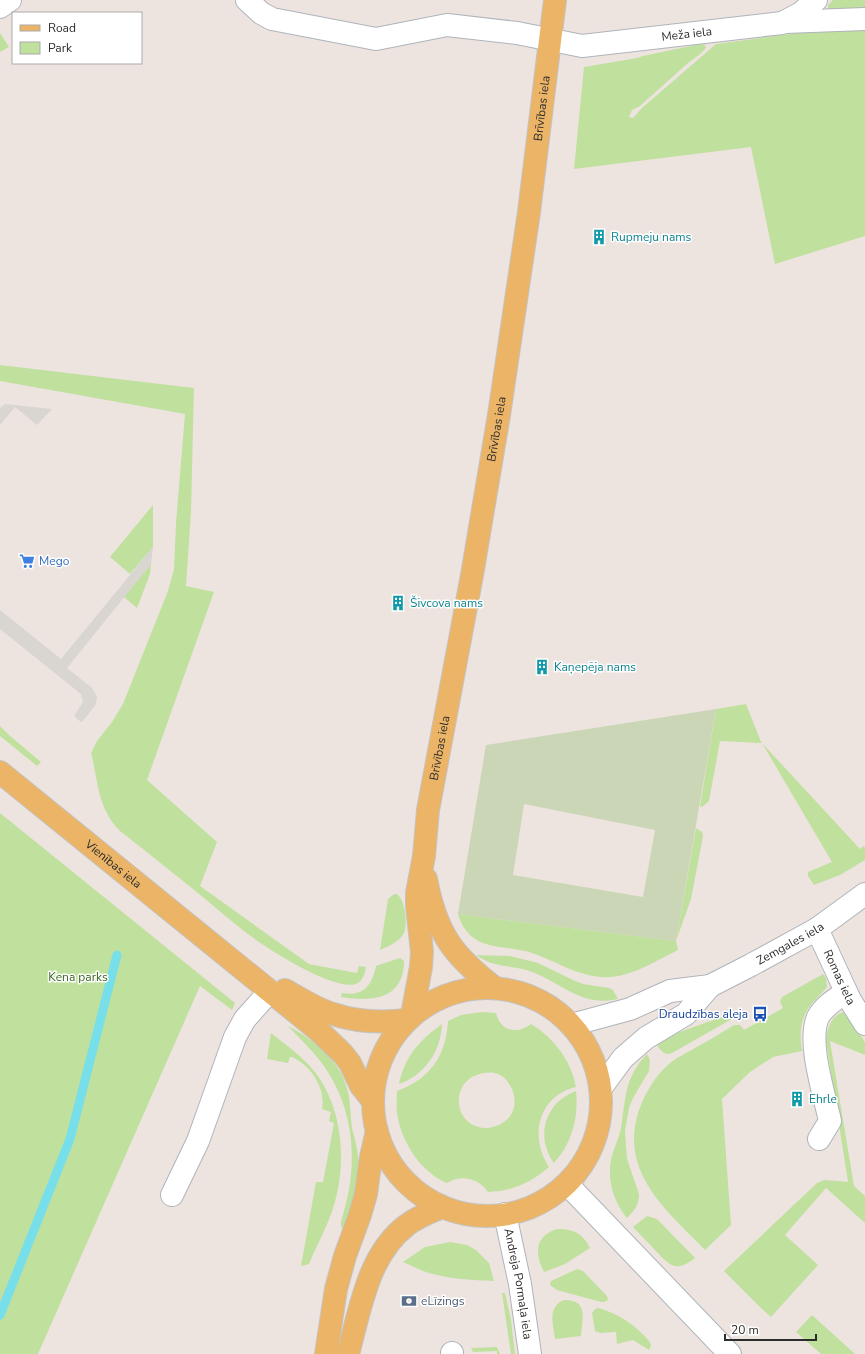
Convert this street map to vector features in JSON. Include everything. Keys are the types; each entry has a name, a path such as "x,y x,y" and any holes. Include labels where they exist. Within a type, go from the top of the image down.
{"main road":[{"name":"Brīvības iela","path":"424,856 428,810 472,575 499,415 529,212 555,0"},
{"name":"Vienības iela","path":"0,772 227,956"},
{"path":"424,856 428,891 437,922 444,936 456,954 494,988"},
{"path":"410,1018 421,967 422,952 417,906 419,881 424,856"},
{"path":"227,956 312,1006 332,1014 354,1020 388,1022 410,1018"},
{"path":"227,956 319,1031 343,1054 350,1063 361,1086 373,1101"},
{"path":"494,988 536,998 572,1025 591,1054 601,1088 599,1123 588,1156 567,1184 549,1198 528,1208 505,1214 474,1215 442,1207 420,1194 401,1176 386,1155 377,1131 373,1101 374,1079 381,1056 392,1037 410,1018 436,999 444,996 465,989 494,988"},
{"path":"326,1354 336,1290 345,1256 366,1194 371,1157 377,1131"},
{"path":"348,1354 371,1273 378,1257 394,1236 408,1224 442,1207"}],"street":[{"path":"0,7 10,0"},
{"name":"Meža iela","path":"247,0 261,13 272,19 376,39 447,25 517,34 582,46 782,23 801,12 816,0"},
{"path":"782,23 865,19"},
{"name":"Zemgales iela","path":"710,986 751,965 816,928 865,894"},
{"name":"Romas iela","path":"816,928 855,1010 865,1024"},
{"path":"572,1025 630,1009 670,991 710,986"},
{"path":"601,1088 623,1058 646,1038 686,1014 710,986"},
{"path":"172,1195 198,1141 235,1037 245,1019 270,991"},
{"path":"819,1139 830,1120 814,1047 814,1030 819,1016 827,1006 846,992"},
{"path":"567,1184 730,1354"},
{"name":"Andreja Pormaļa iela","path":"505,1214 520,1284 530,1354"}],"green space":[{"path":"833,0 865,0 865,10 828,10 828,5"},
{"path":"847,26 865,27 865,236 775,264 751,147 574,169 584,67 637,58 700,44 705,45 706,48 699,55 640,106 632,110 629,117 633,118 642,108 716,44"},
{"path":"0,33 9,47 0,52"},
{"path":"0,365 194,388 191,512 186,586 214,592 147,780 217,842 200,886 309,964 357,973 359,966 366,967 360,982 349,985 336,983 291,962 256,940 120,831 112,822 107,813 100,795 91,753 97,741 112,722 123,704 168,591 174,569 176,523 185,414 0,381"},
{"path":"153,505 153,547 130,574 110,557"},
{"path":"151,564 150,574 137,608 124,597"},
{"path":"746,704 762,743 720,741 709,801 702,807 700,806 716,709"},
{"path":"716,709 676,941 458,914 486,745","holes":["524,804 655,830 643,897 513,875"]},
{"path":"0,726 41,762 37,766 0,736"},
{"path":"762,743 860,849 864,846 865,860 840,875 814,885 808,876 808,872 832,862"},
{"name":"Kena parks","path":"0,813 235,1003 232,1010 200,986 38,1354 0,1354"},
{"path":"696,828 702,832 703,836 691,899 676,941"},
{"path":"394,894 397,894 400,897 404,907 406,924 404,933 397,941 380,950 388,899"},
{"path":"458,914 676,941 678,950 646,966 620,976 599,977 577,972 536,954 492,946 480,942 466,931"},
{"path":"476,955 510,956 538,963 583,984 609,988 613,990 618,999 604,1001 592,1000 570,992 538,974 522,969 491,963"},
{"path":"400,958 404,961 403,974 398,984 392,991 384,996 374,998 364,999 341,997 342,993 356,993 366,988 372,979 376,966"},
{"path":"823,974 826,978 827,987 809,1007 803,1018 801,1031 802,1051 773,1057 750,1072 722,1099 731,1225 705,1250 662,1205 650,1189 641,1171 635,1153 634,1132 641,1104 655,1079 672,1062 734,1025 740,1025 744,1030 783,1008 780,1002 782,997"},
{"path":"482,1012 496,1013 501,1024 515,1030 531,1024 554,1043 566,1059 574,1077 576,1087 563,1092 553,1099 545,1108 541,1119 539,1143 549,1167 535,1178 513,1188 488,1192 480,1183 469,1179 464,1178 452,1180 447,1183 437,1178 420,1163 413,1154 407,1145 399,1124 397,1091 419,1080 434,1065 444,1045 448,1021 461,1015","holes":["485,1073 493,1073 503,1077 513,1091 515,1102 512,1114 508,1119 489,1128 476,1126 465,1119 459,1102 461,1090 468,1080 471,1077"]},
{"path":"844,1012 865,1042 865,1055 830,1041 854,1186 865,1196 865,1223 826,1188 785,1235 818,1265 771,1317 724,1271 817,1183 824,1180 848,1182 826,1041 830,1023 836,1016"},
{"path":"733,1013 735,1017 732,1019 670,1054 662,1051 657,1045 677,1033"},
{"path":"442,1024 439,1044 430,1061 417,1075 399,1084 405,1065 414,1050 426,1037"},
{"path":"288,1026 307,1037 324,1051 338,1068 347,1088 352,1128 359,1165 356,1193 343,1229 341,1226 341,1221 347,1201 352,1159 351,1139 347,1119 333,1080 317,1057"},
{"path":"271,1033 304,1060 324,1085 331,1101 340,1136 340,1171 334,1205 329,1220 309,1264 301,1266 316,1182 323,1182 334,1123 329,1121 331,1112 322,1109 322,1093 316,1078 305,1066 292,1057 290,1057 288,1063 267,1059"},
{"path":"647,1054 650,1060 649,1071 633,1098 629,1108 625,1131 627,1159 639,1194 636,1208 627,1218 622,1212 615,1198 611,1183 610,1168 612,1156 620,1132 627,1089 634,1071"},
{"path":"576,1091 577,1100 573,1129 565,1147 554,1163 549,1156 545,1143 544,1134 547,1118 555,1105 561,1099"},
{"path":"647,1216 657,1219 695,1258 683,1265 674,1266 669,1264 633,1227"},
{"path":"557,1229 577,1233 584,1239 590,1248 565,1264 544,1272 539,1258 538,1246 544,1236"},
{"path":"450,1242 467,1245 476,1250 489,1263 494,1281 467,1280 441,1276 423,1271 403,1262 425,1247"},
{"path":"577,1269 583,1271 607,1296 608,1300 601,1302 557,1290 550,1285 551,1281"},
{"path":"502,1293 505,1293 511,1320 515,1354 511,1354"},
{"path":"564,1300 577,1303 581,1307 583,1317 581,1336 555,1339 552,1322 553,1311 559,1303"},
{"path":"598,1308 613,1313 627,1321 650,1342 651,1346 649,1350 633,1340 617,1344 616,1332 600,1333 595,1331 592,1313"},
{"path":"812,1315 855,1354 821,1354 796,1332"},
{"path":"497,1347 500,1354 497,1354 497,1351 473,1352 471,1348"}],"shaded area":[{"path":"5,404 52,409 37,425 15,407 0,425 0,408"},
{"path":"153,547 151,564 67,668 92,688 97,697 96,704 81,722 74,716 83,702 81,694 0,629 0,610 61,659"}],"waterway":[{"path":"0,1315 70,1139 117,955"}],"place":[{"name":"Rupmeju nams","path":"599,237"},
{"name":"Mego","path":"27,561"},
{"name":"Šivcova nams","path":"398,603"},
{"name":"Kaņepēja nams","path":"542,667"},
{"name":"Draudzības aleja","path":"760,1014"},
{"name":"Ehrle","path":"797,1099"},
{"name":"eLīzings","path":"409,1301"}]}
